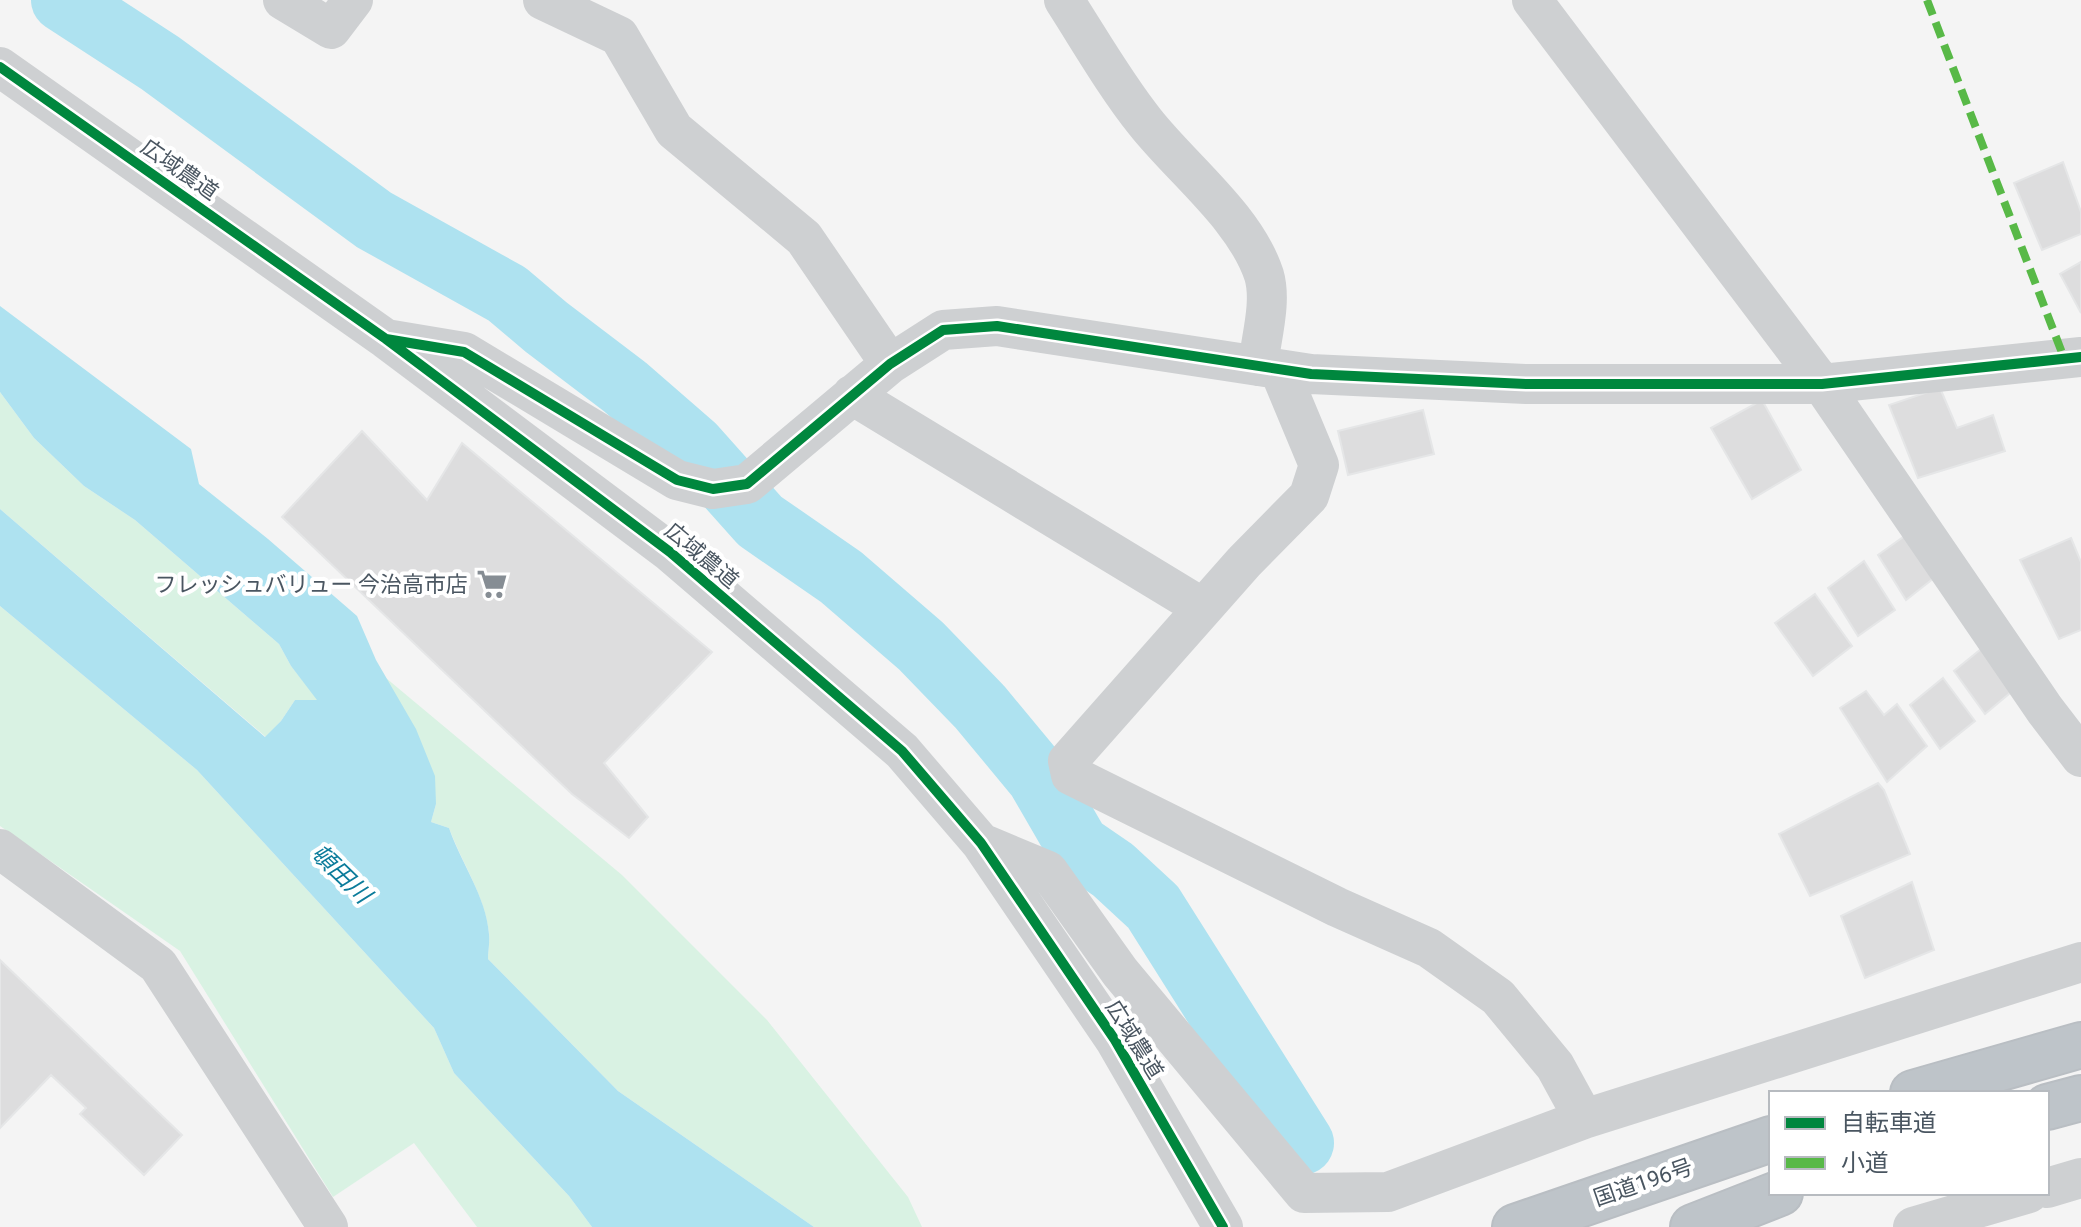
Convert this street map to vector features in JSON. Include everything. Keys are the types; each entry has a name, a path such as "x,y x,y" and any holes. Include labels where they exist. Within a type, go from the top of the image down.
{"highway":[{"path":"1920,1091 2081,1045"},
{"path":"2049,1106 2081,1098"},
{"name":"国道196号","path":"1515,1227 1769,1140"},
{"path":"1693,1227 1775,1195"}],"street":[{"path":"283,0 331,29 353,0"},
{"path":"543,0 619,36 674,130 804,238 890,364"},
{"path":"1064,0 1144,122 1220,204 1252,250 1264,277 1268,368 1319,465 1309,496 1203,608 1068,761 1071,775 1337,907 1429,948 1498,997 1555,1066 1584,1119"},
{"path":"1532,0 1822,384 2045,710 2081,757"},
{"name":"広域農道","path":"0,67 386,339 670,552 902,751 981,843 1115,1040 1223,1227"},
{"path":"386,339 464,352 677,480 713,489 747,484 890,364 943,330 997,326 1311,374 1526,384 1822,384 2081,357"},
{"path":"852,395 1203,608"},
{"path":"981,843 1048,871 1120,972 1304,1193 1388,1192 1584,1119 2081,962"},
{"path":"0,849 158,965 328,1227"},
{"path":"2049,1187 2081,1178"},
{"path":"1913,1227 2022,1195"}],"green space":[{"path":"0,392 34,438 84,486 135,520 279,644 291,666 318,700 295,700 266,737 0,509"},
{"path":"0,606 197,770 434,1028 454,1073 569,1196 592,1227 477,1227 414,1143 333,1197 180,951 0,826"},
{"path":"386,678 622,875 767,1020 908,1197 922,1227 814,1227 618,1091 488,959 489,933 483,906 449,828 431,822 436,804"}],"water":[{"name":"頓田川","path":"0,306 191,449 199,484 357,616 376,660 416,729 435,776 436,804 431,822 449,828 478,893 487,920 488,959 618,1091 814,1227 592,1227 569,1196 454,1073 434,1028 197,770 0,606 0,509 265,737 295,700 317,700 291,666 279,644 135,520 84,486 34,438 0,392"}],"building":[{"path":"2063,162 2081,212 2081,234 2042,250 2014,183"},
{"path":"2081,262 2081,313 2060,274"},
{"path":"1940,388 1957,428 1993,415 2005,451 1918,478 1889,405"},
{"path":"1762,400 1801,470 1752,499 1711,428"},
{"path":"1423,410 1434,454 1348,475 1338,431"},
{"name":"フレッシュバリュー 今治高市店","path":"362,431 427,500 462,443 712,652 604,763 648,817 629,838 572,794 282,517"},
{"path":"1906,535 1934,578 1906,600 1878,555"},
{"path":"2071,538 2081,562 2081,630 2059,639 2020,560"},
{"path":"1864,561 1895,610 1858,636 1828,588"},
{"path":"1815,594 1852,646 1813,676 1775,623"},
{"path":"1986,645 2016,688 1985,714 1954,671"},
{"path":"1943,678 1975,721 1940,749 1910,705"},
{"path":"1866,691 1884,715 1897,704 1927,746 1887,782 1840,708"},
{"path":"1878,783 1884,790 1910,854 1810,896 1779,834"},
{"path":"1912,882 1934,950 1865,978 1841,916"},
{"path":"0,960 182,1135 144,1175 80,1114 86,1108 51,1075 0,1128"}],"waterway":[{"path":"63,0 160,63 374,220 507,294 625,387 694,447 760,521 841,577 921,646 980,707 1038,777 1078,846 1113,870 1153,907 1302,1143"}],"marked path":[{"path":"1927,0 2064,358"}],"cycle path":[{"path":"0,67 386,339 670,552 902,751 981,843 1115,1040 1223,1227"},
{"path":"386,339 464,352 677,480 713,489 747,484 890,364 943,330 997,326 1311,374 1526,384 1822,384 2081,357"}],"place":[{"name":"フレッシュバリュー 今治高市店","path":"492,584"}]}
